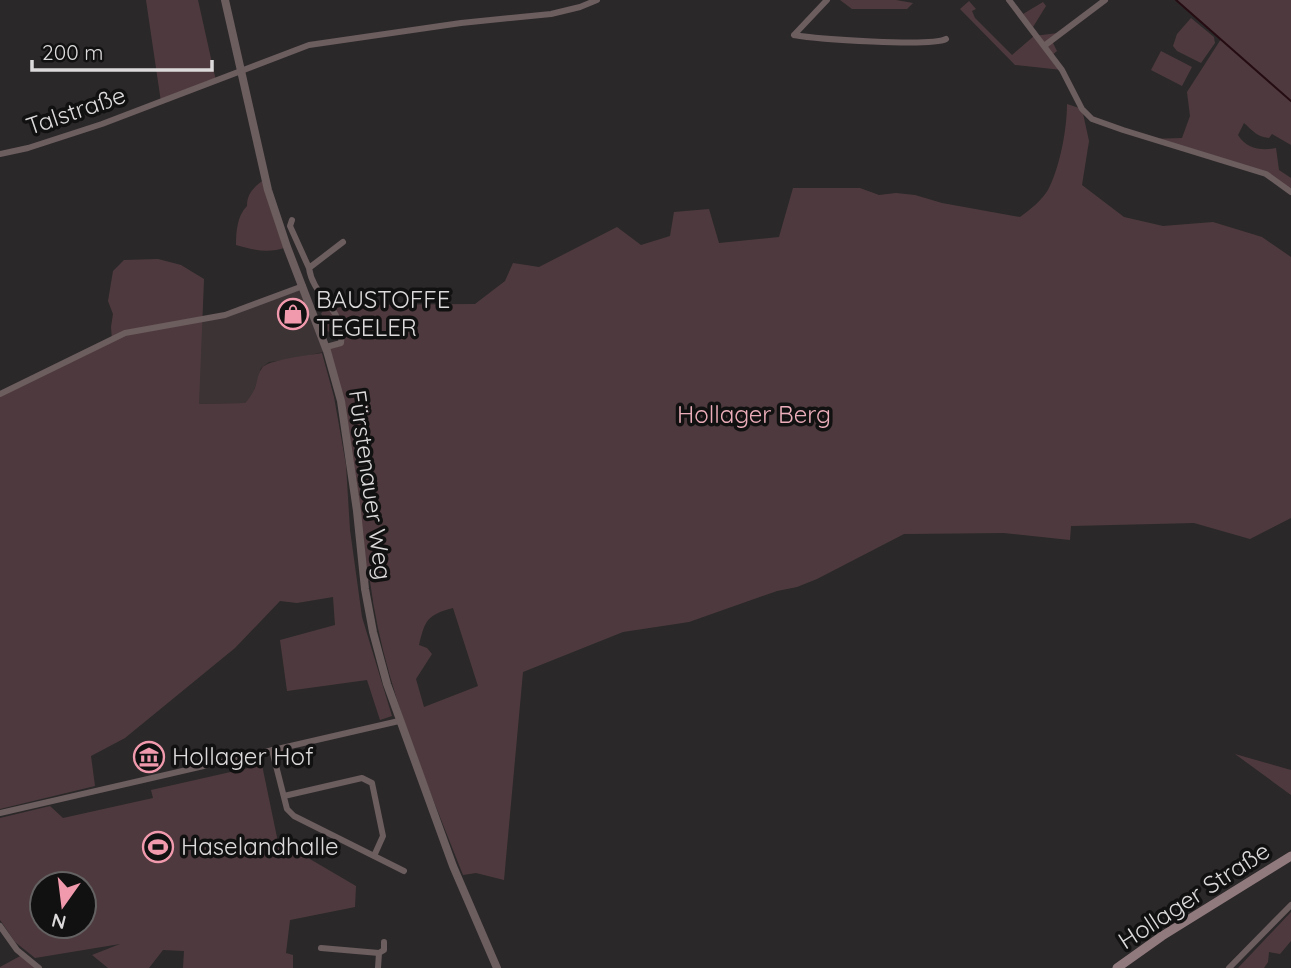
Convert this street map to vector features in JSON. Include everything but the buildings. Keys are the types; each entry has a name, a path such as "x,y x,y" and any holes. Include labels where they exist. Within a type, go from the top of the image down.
{"main road":[{"name":"Hollager Straße","path":"1117,968 1162,936 1291,856"}],"street":[{"name":"Fürstenauer Weg","path":"225,0 268,190 326,347 341,401 373,632 399,721 453,866 497,968"},
{"name":"Talstraße","path":"0,154 28,148 102,124 309,45 461,23 551,14 597,0"},
{"path":"827,0 794,35 826,39 921,42 939,42 946,38"},
{"path":"1009,0 1069,81 1082,109 1100,123 1266,174 1291,192"},
{"path":"1044,46 1105,0"},
{"path":"292,220 290,226 310,275 320,294 335,309 341,342 326,347"},
{"path":"309,268 343,242"},
{"path":"0,394 125,333 225,315 303,286"},
{"path":"0,813 399,721"},
{"path":"272,750 287,809 294,816 404,870"},
{"path":"284,796 362,778 372,783 383,836 374,856"},
{"path":"1229,968 1291,905"},
{"path":"0,926 17,950 39,968"},
{"path":"321,948 379,953 384,950 384,942"},
{"path":"378,968 379,953"}],"shaded area":[{"path":"303,286 327,351 269,362 261,368 253,394 245,403 198,404 200,321"}],"green space":[{"path":"146,0 198,0 216,81 161,102"},
{"path":"840,0 896,0 913,3 907,9 852,9"},
{"path":"1177,0 1291,0 1291,145 1272,134 1269,138 1261,136 1244,123 1238,135 1241,140 1255,148 1276,148 1279,170 1291,178 1291,192 1266,174 1151,139 1182,138 1190,116 1187,92 1221,39"},
{"path":"969,1 976,9 972,11 975,18 1012,55 1034,36 1066,32 1052,41 1057,51 1051,56 1062,70 1015,65 960,9"},
{"path":"1043,2 1046,6 1033,27 1023,14"},
{"path":"1191,18 1214,37 1215,43 1201,63 1177,51 1173,46 1177,34"},
{"path":"1161,51 1192,67 1182,86 1151,70"},
{"name":"Hollager Berg","path":"1067,104 1082,109 1089,141 1082,185 1124,217 1163,226 1213,222 1262,237 1291,257 1291,518 1250,539 1194,523 1071,526 1070,540 1004,533 904,534 797,587 777,591 689,622 623,632 523,672 504,880 476,873 463,875 407,731 385,657 370,581 363,579 345,424 326,347 341,343 342,338 325,330 326,320 321,314 324,309 349,305 475,304 505,281 513,263 539,267 617,227 641,245 670,236 674,212 709,209 719,243 779,237 793,188 860,188 879,195 915,195 942,203 1020,217 1048,190 1062,148","holes":["453,608 478,686 424,707 416,679 432,654 419,645 423,630 432,616"]},
{"path":"265,179 287,247 267,251 236,245 241,214 254,188"},
{"path":"158,259 181,265 204,279 199,404 245,403 266,365 322,353 334,397 346,465 350,530 362,617 392,716 380,720 367,680 287,691 280,640 335,625 333,597 297,603 280,601 235,648 125,738 91,756 95,786 0,809 0,394 112,340 113,314 108,301 113,271 124,260"},
{"path":"1235,754 1291,770 1291,795"},
{"path":"262,765 279,847 286,845 356,886 355,907 290,920 286,953 293,955 293,968 183,968 184,951 163,950 149,968 108,968 92,955 120,944 35,958 15,942 0,920 0,818 50,806 63,818 153,798 151,790"},
{"path":"1291,912 1291,941 1280,954 1269,952 1264,968 1238,968"},
{"path":"22,955 39,968 0,968 0,967"}],"waterway":[{"path":"1176,0 1291,101"}],"place":[{"name":"BAUSTOFFE TEGELER","path":"293,314"},
{"name":"Hollager Hof","path":"149,757"},
{"name":"Haselandhalle","path":"158,847"}]}
